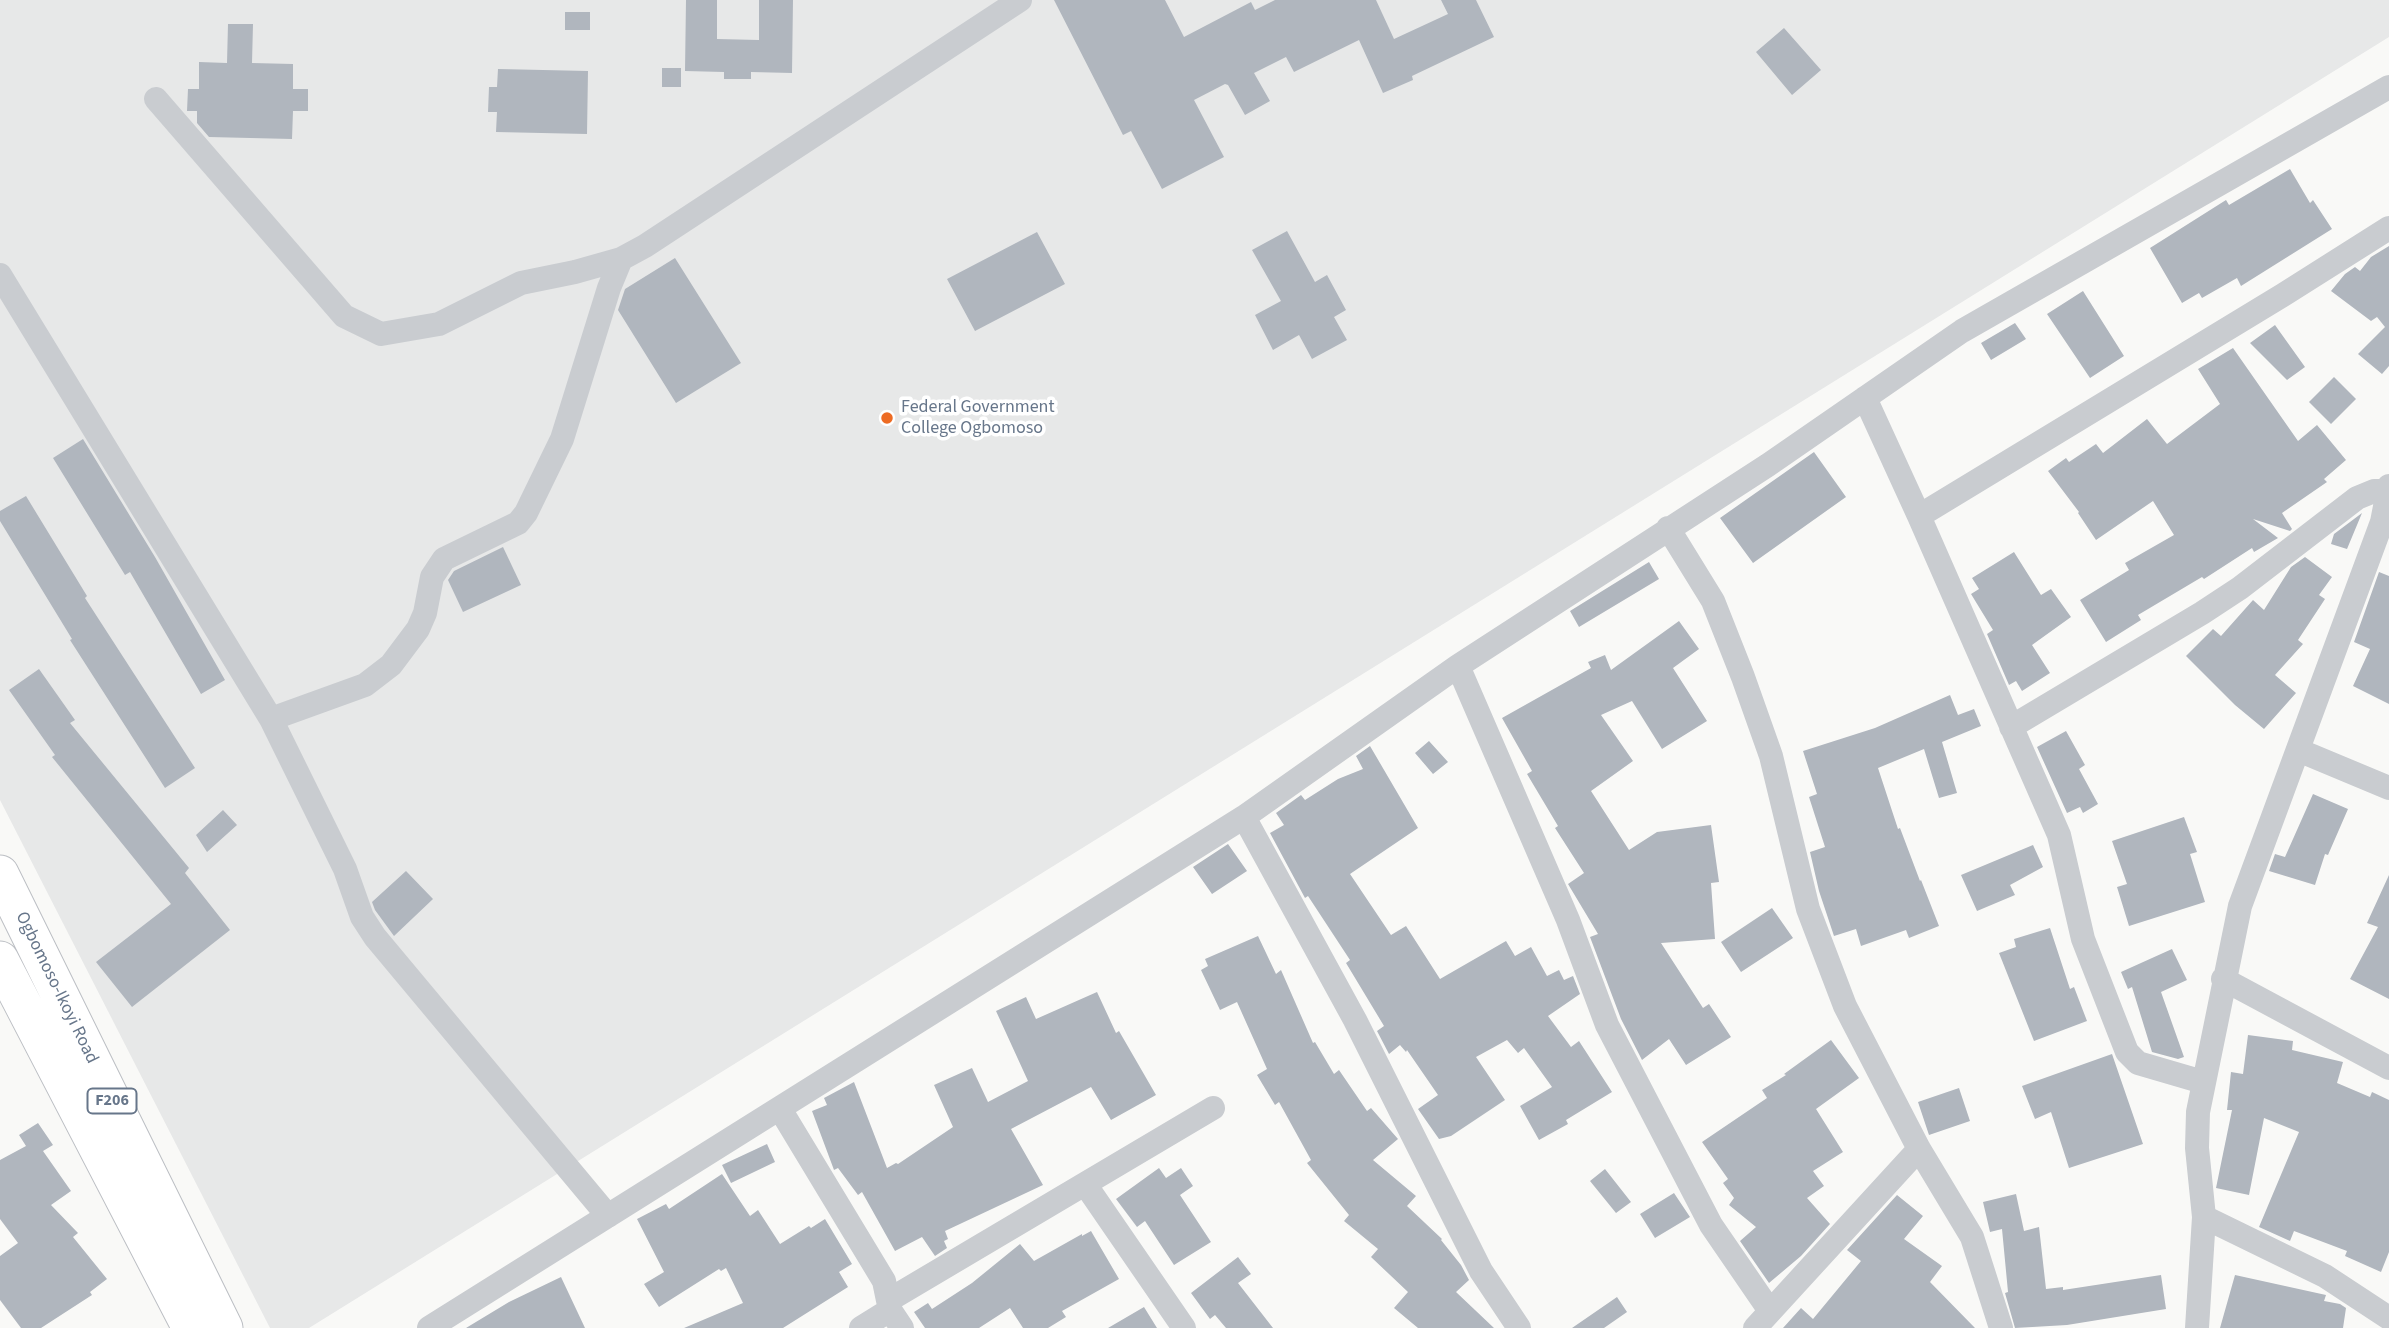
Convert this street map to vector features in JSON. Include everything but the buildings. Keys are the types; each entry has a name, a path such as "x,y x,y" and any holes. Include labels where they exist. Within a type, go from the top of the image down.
{"main road":[{"name":"Ogbomoso-Ikoyi Road","path":"0,874 224,1328"},
{"name":"Ogbomoso-Ikoyi Road","path":"0,960 191,1328"}],"street":[{"path":"156,99 344,316 381,334 439,324 521,283 621,259 645,246 1015,2"},
{"path":"429,1328 1244,817 1458,666 1768,465 1962,331 2389,87"},
{"path":"1919,516 2389,228"},
{"path":"271,719 365,685 391,665 418,629 425,613 432,578 444,559 518,523 526,513 562,439 609,288 621,259"},
{"path":"0,275 271,719 345,869 362,917 375,937 608,1216"},
{"path":"1865,398 2059,835 2083,939 2127,1052 2138,1063 2203,1082"},
{"path":"2011,727 2240,588 2357,498 2388,488 2386,524 2240,906 2223,979 2198,1112 2197,1148 2204,1217 2197,1328"},
{"path":"1668,528 1713,601 1743,677 1771,756 1808,909 1845,1006 1919,1149 1972,1237 2001,1328"},
{"path":"1458,666 1568,920 1607,1025 1762,1320 1919,1149"},
{"path":"2298,750 2389,788"},
{"path":"1244,817 1355,1020 1481,1271 1519,1328"},
{"path":"2223,979 2389,1068"},
{"path":"780,1108 884,1281 894,1313"},
{"path":"861,1328 894,1313 1085,1184 1213,1108"},
{"path":"1085,1184 1184,1328"},
{"path":"2204,1217 2325,1276 2389,1318"}],"shaded area":[{"name":"Federal Government College Ogbomoso","path":"0,0 2389,0 2389,37 309,1328 270,1328 0,800"}],"place":[{"name":"Federal Government College Ogbomoso","path":"887,418"}]}
